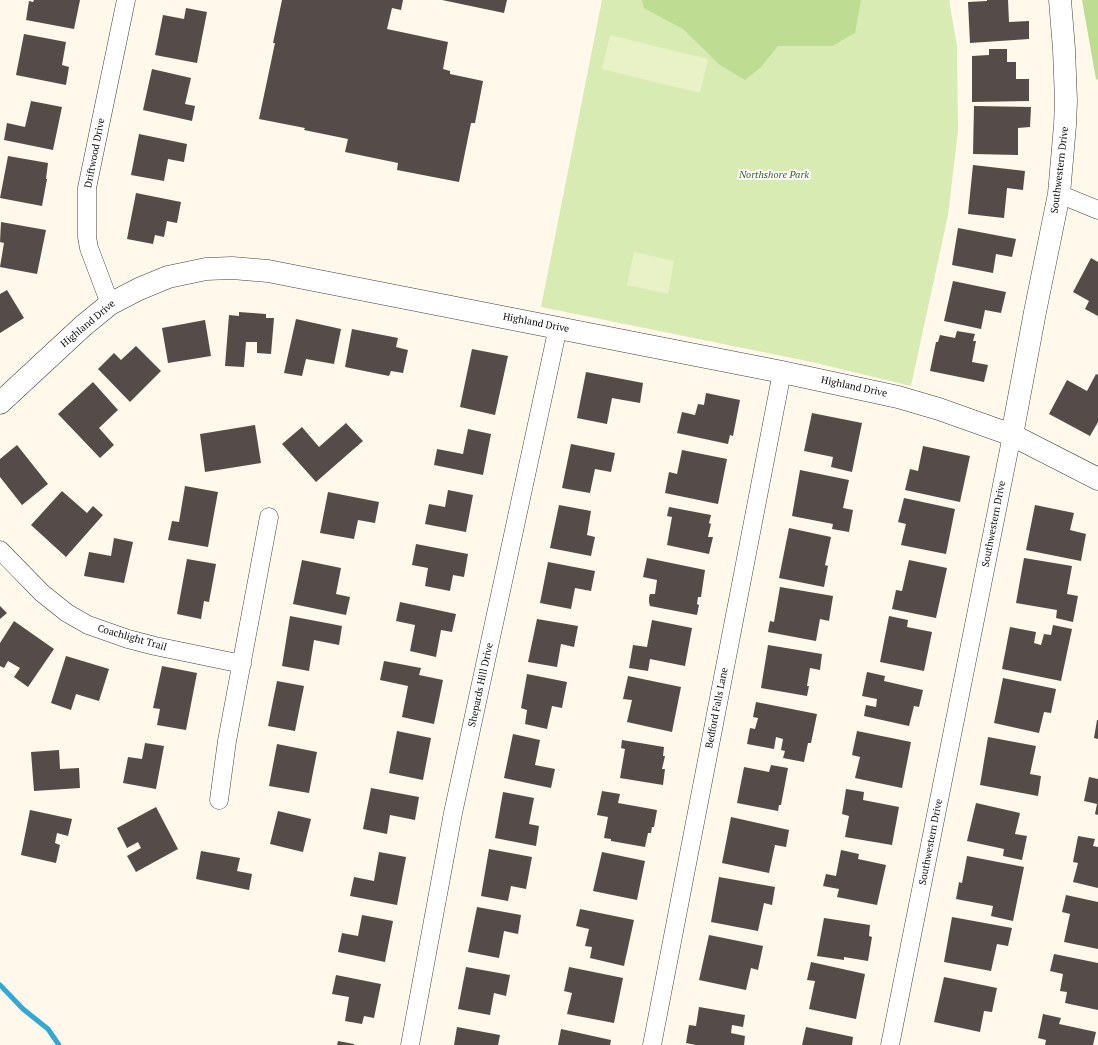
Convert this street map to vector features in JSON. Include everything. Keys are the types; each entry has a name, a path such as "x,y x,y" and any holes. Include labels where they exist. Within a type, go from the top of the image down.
{"street":[{"name":"Driftwood Drive","path":"110,304 89,248 87,237 87,188 126,0"},
{"name":"Southwestern Drive","path":"890,1045 1059,194 1066,102 1064,42 1060,0"},
{"path":"1059,194 1098,210"},
{"name":"Highland Drive","path":"0,403 83,326 110,304 139,289 168,277 206,269 232,268 268,271 558,327 898,397 939,408 1012,435 1098,479"},
{"name":"Shepards Hill Drive","path":"410,1045 453,813 558,327"},
{"name":"Bedford Falls Lane","path":"652,1045 782,372"},
{"path":"219,800 227,741 269,517"},
{"name":"Coachlight Trail","path":"0,550 42,594 67,613 88,625 128,639 242,664"}],"green space":[{"name":"Northshore Park","path":"602,0 949,0 957,46 958,131 948,215 911,386 812,362 541,307"},
{"path":"642,0 861,0 855,33 832,46 778,46 761,67 745,80 720,65 683,29 644,8"},
{"path":"1082,0 1098,0 1098,80 1096,79"},
{"path":"610,35 708,59 700,93 602,69"},
{"path":"634,252 674,261 668,294 627,285"}],"building":[{"path":"34,0 80,0 74,29 26,20 29,1 33,2"},
{"path":"282,0 403,0 401,10 392,8 387,29 448,42 443,69 450,71 450,74 483,81 475,123 471,123 459,182 397,170 398,163 345,152 348,139 304,130 305,128 259,119 275,43 273,43"},
{"path":"442,0 507,0 504,13"},
{"path":"1008,0 1009,22 1029,21 1029,39 970,43 968,2"},
{"path":"186,8 207,12 197,63 155,55 163,15 184,19"},
{"path":"24,34 66,42 62,65 69,67 66,85 16,75"},
{"path":"989,49 1007,49 1007,62 1016,62 1016,79 1029,79 1029,101 972,102 972,56 989,55"},
{"path":"152,69 191,78 185,104 195,106 192,121 143,110"},
{"path":"31,101 62,107 53,150 4,140 7,123 25,127"},
{"path":"974,106 1031,107 1030,127 1018,128 1018,155 973,154"},
{"path":"139,134 187,144 184,162 168,159 164,181 131,175"},
{"path":"8,156 48,163 47,179 42,206 0,198"},
{"path":"973,165 1025,171 1023,190 1007,188 1004,218 968,214"},
{"path":"136,193 181,202 177,223 167,221 164,237 155,235 153,244 127,239"},
{"path":"1,222 46,230 37,274 0,267 4,243 0,242"},
{"path":"958,228 1016,239 1012,257 996,254 993,273 952,265"},
{"path":"1091,258 1098,262 1098,316 1085,309 1089,301 1073,292"},
{"path":"953,281 1006,292 1001,313 985,310 981,329 944,321"},
{"path":"7,290 24,318 0,333 0,294"},
{"path":"239,312 266,314 266,318 274,318 271,354 257,353 257,342 246,342 244,367 225,366 229,315 239,316"},
{"path":"296,319 341,329 334,364 306,359 302,376 284,373"},
{"path":"205,320 211,356 168,363 162,328"},
{"path":"352,329 398,338 396,347 408,350 403,373 391,371 389,376 345,367"},
{"path":"957,331 975,334 973,341 976,341 972,362 988,365 984,382 930,371 936,342 938,342 940,335 955,338"},
{"path":"136,346 161,371 130,402 98,369 114,353 121,360"},
{"path":"472,349 508,356 495,415 460,407"},
{"path":"586,372 643,383 640,403 612,398 607,424 577,418"},
{"path":"1096,374 1098,375 1098,422 1090,436 1049,414 1067,380 1087,391"},
{"path":"93,382 118,410 99,428 114,445 100,458 58,414"},
{"path":"706,393 740,400 733,436 730,435 728,444 677,433 682,412 695,415 698,404 704,405"},
{"path":"812,413 862,423 852,472 831,467 833,457 804,451"},
{"path":"346,423 363,441 316,482 282,444 302,427 319,447"},
{"path":"255,425 261,463 205,472 200,434"},
{"path":"468,429 491,434 483,475 434,465 437,449 463,454"},
{"path":"571,444 615,453 611,472 595,469 590,493 562,488"},
{"path":"17,445 48,484 22,505 0,477 0,459"},
{"path":"923,446 970,456 960,502 905,490 910,469 918,471"},
{"path":"682,450 727,459 718,504 665,493 669,472 677,474"},
{"path":"800,470 849,480 843,508 853,510 849,532 832,529 833,524 792,516"},
{"path":"185,486 218,492 208,547 168,540 172,521 179,522"},
{"path":"448,490 473,495 466,532 425,524 429,504 445,507"},
{"path":"62,491 87,513 93,506 103,515 66,557 31,525"},
{"path":"328,492 379,502 375,523 358,520 354,539 320,533"},
{"path":"904,498 955,509 946,554 901,545 906,524 898,522"},
{"path":"559,505 591,511 587,535 595,537 591,556 550,548"},
{"path":"1035,505 1074,513 1070,530 1086,534 1081,561 1026,550"},
{"path":"669,507 711,515 709,523 711,524 708,537 713,537 709,554 667,545 672,517 667,516"},
{"path":"789,528 831,537 825,565 828,566 824,587 779,578"},
{"path":"114,538 133,542 124,583 84,576 89,552 111,556"},
{"path":"416,544 468,554 464,577 453,575 450,591 425,586 428,568 412,565"},
{"path":"647,558 705,570 701,597 698,597 697,604 699,605 697,615 650,606 650,594 655,594 657,580 643,577"},
{"path":"1024,558 1072,566 1067,594 1078,596 1073,622 1056,618 1057,610 1016,603"},
{"path":"187,559 216,564 209,602 204,601 201,619 177,614"},
{"path":"302,560 341,568 336,594 350,597 346,615 293,604"},
{"path":"909,560 947,568 936,618 892,609 896,590 902,591"},
{"path":"548,562 595,571 591,591 575,588 571,609 540,603"},
{"path":"780,587 833,596 829,621 820,619 816,641 768,632 770,621 774,622"},
{"path":"400,602 456,614 452,632 441,630 436,657 410,651 415,625 396,621"},
{"path":"0,606 7,613 0,619"},
{"path":"290,616 342,626 339,645 314,640 309,671 282,666"},
{"path":"889,616 908,620 907,627 932,632 924,671 880,662"},
{"path":"537,619 578,626 574,647 561,644 557,667 528,662"},
{"path":"652,620 692,628 685,666 650,659 648,671 629,668 633,645 647,647"},
{"path":"14,621 54,649 28,687 14,677 20,668 8,661 4,668 0,666 0,643"},
{"path":"1053,625 1072,629 1061,681 1002,669 1010,627 1036,632 1034,643 1041,645 1044,634 1051,635"},
{"path":"768,645 822,654 820,670 810,668 807,696 761,688"},
{"path":"66,656 109,669 99,701 76,694 71,710 51,703"},
{"path":"384,661 421,668 419,675 443,680 434,724 402,717 408,686 380,680"},
{"path":"162,666 197,673 186,730 157,725 160,709 153,708"},
{"path":"867,672 885,676 884,681 923,690 919,707 914,706 909,726 864,716 866,705 876,707 877,699 862,696"},
{"path":"527,674 567,682 562,708 552,706 547,729 525,724 527,710 521,708"},
{"path":"628,676 681,687 672,732 627,722 632,700 623,699"},
{"path":"1003,678 1056,689 1051,713 1044,712 1039,733 994,723"},
{"path":"277,681 304,686 295,731 268,726"},
{"path":"756,702 817,714 811,743 808,743 804,762 783,758 785,751 781,750 783,739 776,737 774,749 747,744 750,728 755,729 758,718 753,717"},
{"path":"1098,720 1098,739 1094,738"},
{"path":"397,731 431,738 423,780 389,773"},
{"path":"857,731 911,742 902,788 855,778 860,757 852,755"},
{"path":"513,734 540,740 535,765 555,769 551,788 504,778"},
{"path":"988,737 1036,746 1030,774 1041,776 1038,796 980,785"},
{"path":"622,740 664,747 663,756 665,756 662,769 665,769 663,785 620,778 625,749 621,748"},
{"path":"145,743 164,746 156,789 123,783 128,757 142,759"},
{"path":"277,744 317,752 309,793 269,786"},
{"path":"59,750 60,769 79,768 80,788 34,791 31,752"},
{"path":"771,765 788,768 781,805 779,805 778,811 737,803 744,767 769,772"},
{"path":"1089,777 1098,779 1098,815 1095,814 1097,804 1084,801"},
{"path":"371,788 419,797 415,820 390,815 387,834 363,829"},
{"path":"846,789 864,792 863,800 899,807 892,845 845,837 849,816 842,814"},
{"path":"602,791 620,794 618,803 657,810 654,827 652,827 651,833 648,833 645,847 611,841 611,839 604,838 608,817 597,815"},
{"path":"503,792 534,798 529,824 539,826 536,846 495,838"},
{"path":"976,803 1020,813 1015,834 1027,836 1022,860 1003,856 1004,849 967,841"},
{"path":"156,807 178,849 136,872 127,856 141,848 138,842 127,848 117,828"},
{"path":"30,810 72,819 68,836 57,833 55,843 60,845 56,863 21,855"},
{"path":"278,811 311,819 303,852 270,844"},
{"path":"731,817 789,830 786,847 775,845 769,873 722,863"},
{"path":"1078,836 1095,839 1093,846 1098,847 1098,888 1073,882 1078,863 1073,862"},
{"path":"489,849 532,857 526,889 511,886 508,901 481,896"},
{"path":"841,850 859,854 858,859 886,865 877,905 837,897 839,889 823,886 826,874 836,876"},
{"path":"201,851 240,858 237,871 252,874 249,890 196,879"},
{"path":"379,852 406,857 397,905 350,896 354,877 374,881"},
{"path":"602,852 645,861 637,900 593,891"},
{"path":"967,856 1024,867 1013,921 991,916 993,906 956,899 959,882 962,883"},
{"path":"719,877 775,887 772,905 764,903 758,931 711,922"},
{"path":"1066,895 1098,902 1098,949 1064,942 1070,914 1062,912"},
{"path":"477,907 521,915 518,934 504,931 499,958 468,952"},
{"path":"580,909 634,920 624,966 590,958 592,947 585,946 589,929 576,926"},
{"path":"362,915 393,921 385,962 338,952 342,933 358,936"},
{"path":"952,917 1012,928 1008,946 997,944 991,971 944,962"},
{"path":"824,918 870,925 869,936 872,937 868,961 844,957 844,960 817,956"},
{"path":"709,935 763,946 758,970 751,968 746,990 699,980"},
{"path":"1054,954 1098,963 1098,1010 1065,1003 1067,992 1060,991 1063,974 1050,971"},
{"path":"811,962 865,974 856,1019 809,1009 815,981 807,980"},
{"path":"466,967 510,975 506,996 494,993 490,1015 458,1009"},
{"path":"569,967 623,978 614,1023 567,1014 572,993 564,991"},
{"path":"336,975 381,984 374,1018 364,1016 362,1024 345,1021 349,997 332,994"},
{"path":"944,977 997,988 992,1012 984,1011 980,1032 934,1022"},
{"path":"699,1007 745,1015 743,1027 732,1025 731,1033 745,1036 744,1045 696,1045 686,1043 689,1025 696,1026"},
{"path":"1043,1014 1061,1018 1059,1024 1096,1032 1093,1045 1045,1045 1046,1040 1038,1038"},
{"path":"457,1027 500,1035 498,1045 454,1045"},
{"path":"806,1027 853,1037 852,1045 802,1045"},
{"path":"561,1029 611,1040 610,1045 558,1045"},
{"path":"338,1041 354,1044 354,1045 337,1045"}],"waterway":[{"path":"0,985 23,1009 48,1029 59,1045"}]}
